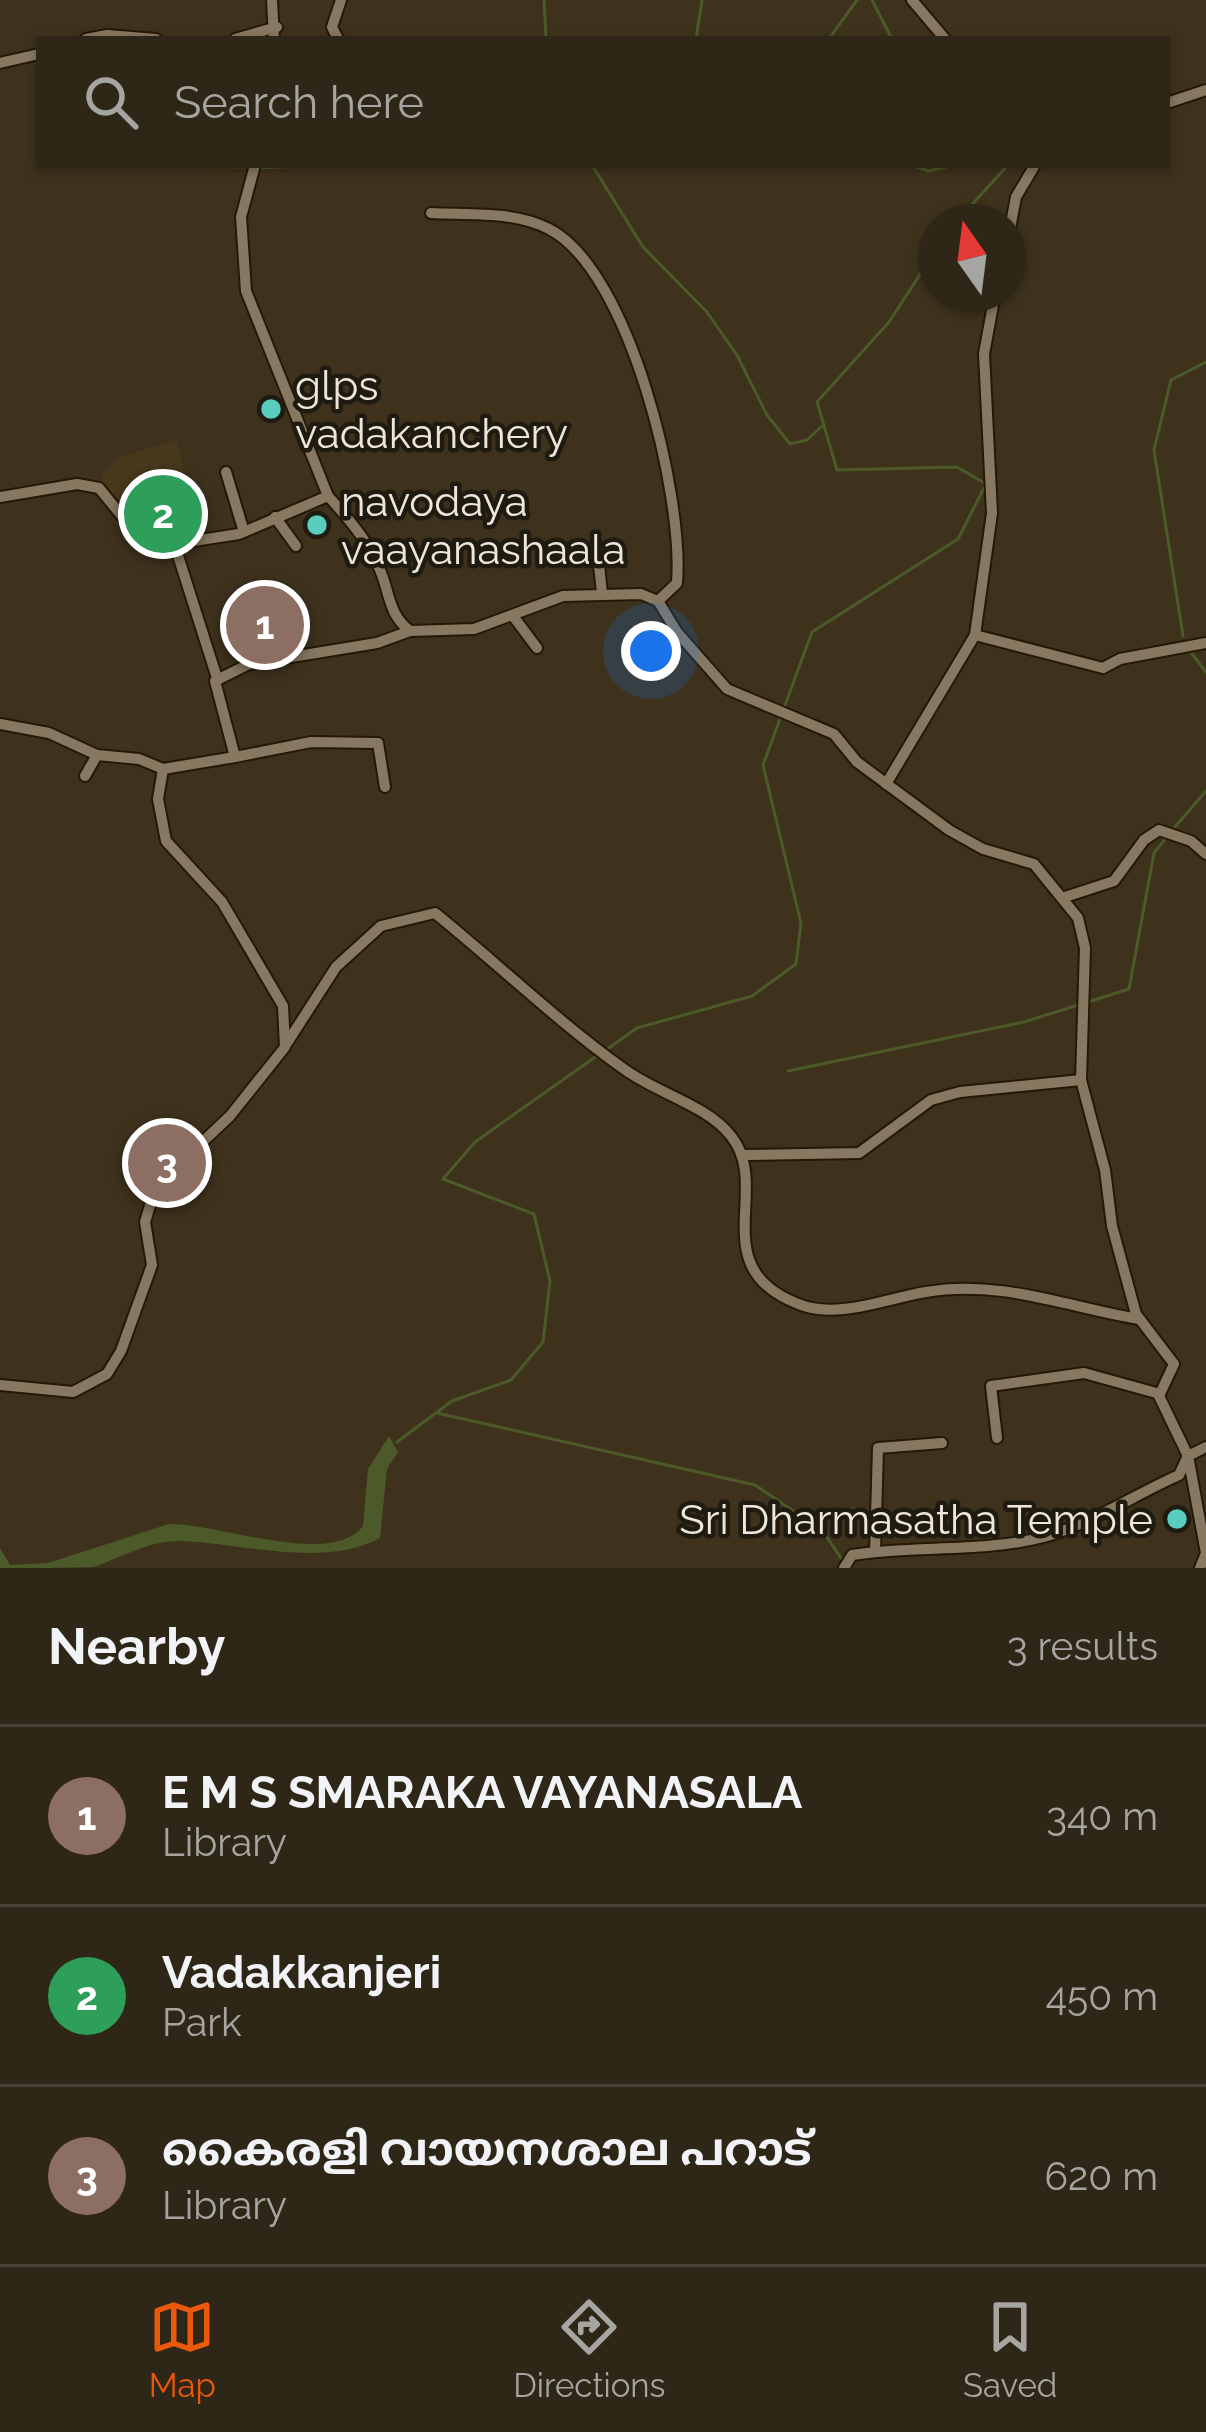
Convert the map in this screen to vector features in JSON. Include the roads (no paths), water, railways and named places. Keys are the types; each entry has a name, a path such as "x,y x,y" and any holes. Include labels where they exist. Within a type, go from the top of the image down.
{"street":[{"path":"272,0 275,33"},
{"path":"336,36 332,27 341,0"},
{"path":"912,0 942,36"},
{"path":"0,63 36,55"},
{"path":"1170,102 1206,90"},
{"path":"1019,204 1029,168"},
{"path":"254,169 241,217 247,291 328,496 366,544 381,571 391,609 410,631"},
{"path":"431,213 526,219 553,230 595,267 613,299 663,443 678,562 677,583 658,601"},
{"path":"886,784 975,635 992,513 984,354 992,312"},
{"path":"226,472 244,532"},
{"path":"0,497 76,484 99,488 148,548 244,532 328,496"},
{"path":"275,517 296,546"},
{"path":"174,543 217,679 214,686 235,757"},
{"path":"599,565 602,592"},
{"path":"217,679 249,664 376,643 410,631 448,633 513,616 563,596 602,592 658,601 677,632 728,688 834,734 886,784 966,840 1034,865 1078,918 1085,948 1082,1080 1105,1170 1112,1226 1139,1318 1174,1364 1160,1394 1188,1456 1206,1553 1200,1568"},
{"path":"513,616 537,648"},
{"path":"975,635 1103,668 1120,659 1206,643"},
{"path":"0,724 49,733 97,755 139,759 163,770 311,742 378,743 386,787"},
{"path":"85,776 97,755"},
{"path":"163,770 159,811 166,842 222,902 284,1006 285,1046"},
{"path":"1064,897 1114,881 1144,840 1159,830 1191,841 1206,854"},
{"path":"0,1385 73,1392 107,1374 121,1351 152,1264 146,1222 156,1186 230,1116 285,1046 336,967 381,926 435,913 623,1069 728,1132 744,1155 741,1226 751,1262 771,1291 806,1308 878,1304 965,1287 1006,1288 1047,1304 1139,1318"},
{"path":"285,1026 302,1019"},
{"path":"744,1155 859,1153 931,1100 960,1091 1082,1080"},
{"path":"998,1438 991,1386 1084,1373 1160,1394"},
{"path":"875,1552 878,1448 941,1443"},
{"path":"844,1568 852,1556 904,1547 943,1551 1046,1536 1178,1475 1188,1456 1206,1447"}],"waterway":[{"path":"544,0 546,36"},
{"path":"696,36 702,0"},
{"path":"831,36 857,0"},
{"path":"872,0 890,36"},
{"path":"594,168 643,247 706,311 737,355 767,415 790,444 807,440 822,426"},
{"path":"920,168 942,168"},
{"path":"972,204 1005,168"},
{"path":"606,1050 637,1028 752,996 796,964 801,923 763,765 812,632 958,539 986,484 957,467 837,470 817,402 889,322 918,278"},
{"path":"1183,636 1154,450 1171,380 1206,362"},
{"path":"1189,650 1206,672"},
{"path":"1175,827 1206,791"},
{"path":"1091,1001 1129,989 1154,853 1166,838"},
{"path":"788,1071 1024,1022 1078,1005"},
{"path":"397,1442 452,1401 511,1380 543,1342 550,1281 534,1214 443,1179 475,1142 598,1055"},
{"path":"437,1413 755,1485 823,1531 842,1560"}],"place":[{"name":"glps vadakanchery","path":"271,409"},
{"name":"Vadakkanjeri","path":"163,514"},
{"name":"navodaya vaayanashaala","path":"317,525"},
{"name":"E M S SMARAKA VAYANASALA","path":"265,625"},
{"name":"കൈരളി വായനശാല പറാട്","path":"167,1163"},
{"name":"Sri Dharmasatha Temple","path":"1177,1519"}]}
